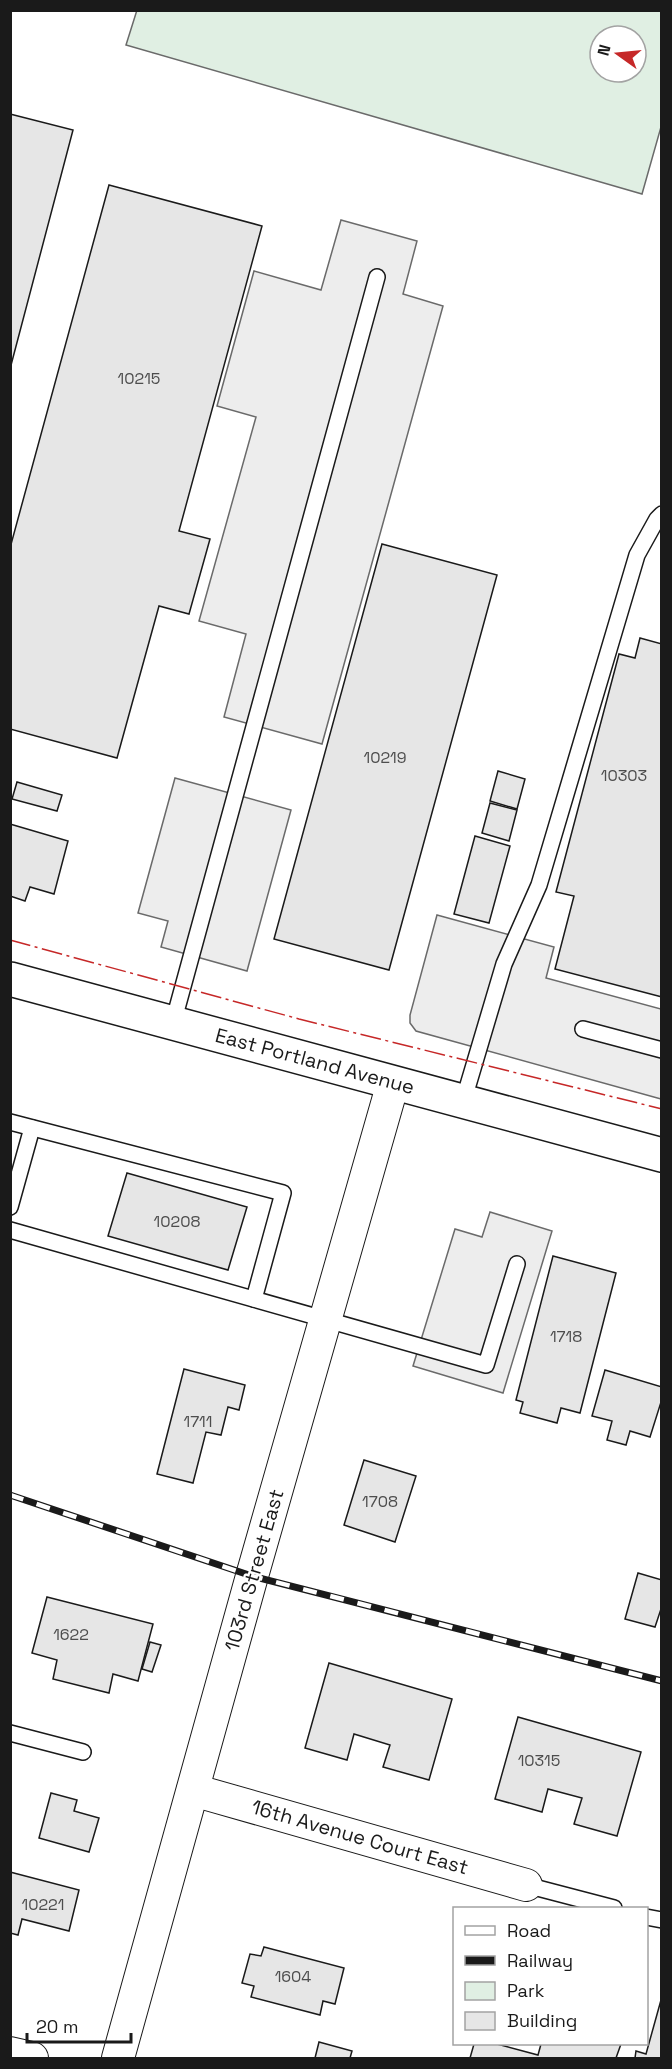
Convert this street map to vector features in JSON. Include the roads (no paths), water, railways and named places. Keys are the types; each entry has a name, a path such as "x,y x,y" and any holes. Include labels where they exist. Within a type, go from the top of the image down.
{"main road":[{"name":"East Portland Avenue","path":"10,979 620,1144 661,1152"}],"street":[{"name":"103rd Street East","path":"118,2058 393,1083"},
{"name":"16th Avenue Court East","path":"193,1790 526,1885"},
{"path":"10,2053 32,2058"}],"lane":[{"path":"173,1023 377,277"},
{"path":"463,1102 504,964 539,885 637,555 662,514"},
{"path":"583,1029 662,1050"},
{"path":"10,1122 283,1193 254,1299"},
{"path":"10,1207 32,1128"},
{"path":"10,1230 486,1365 517,1264"},
{"path":"10,1733 83,1752"},
{"path":"526,1885 610,1907"}],"railway":[{"path":"10,1495 252,1576 662,1681"}]}
